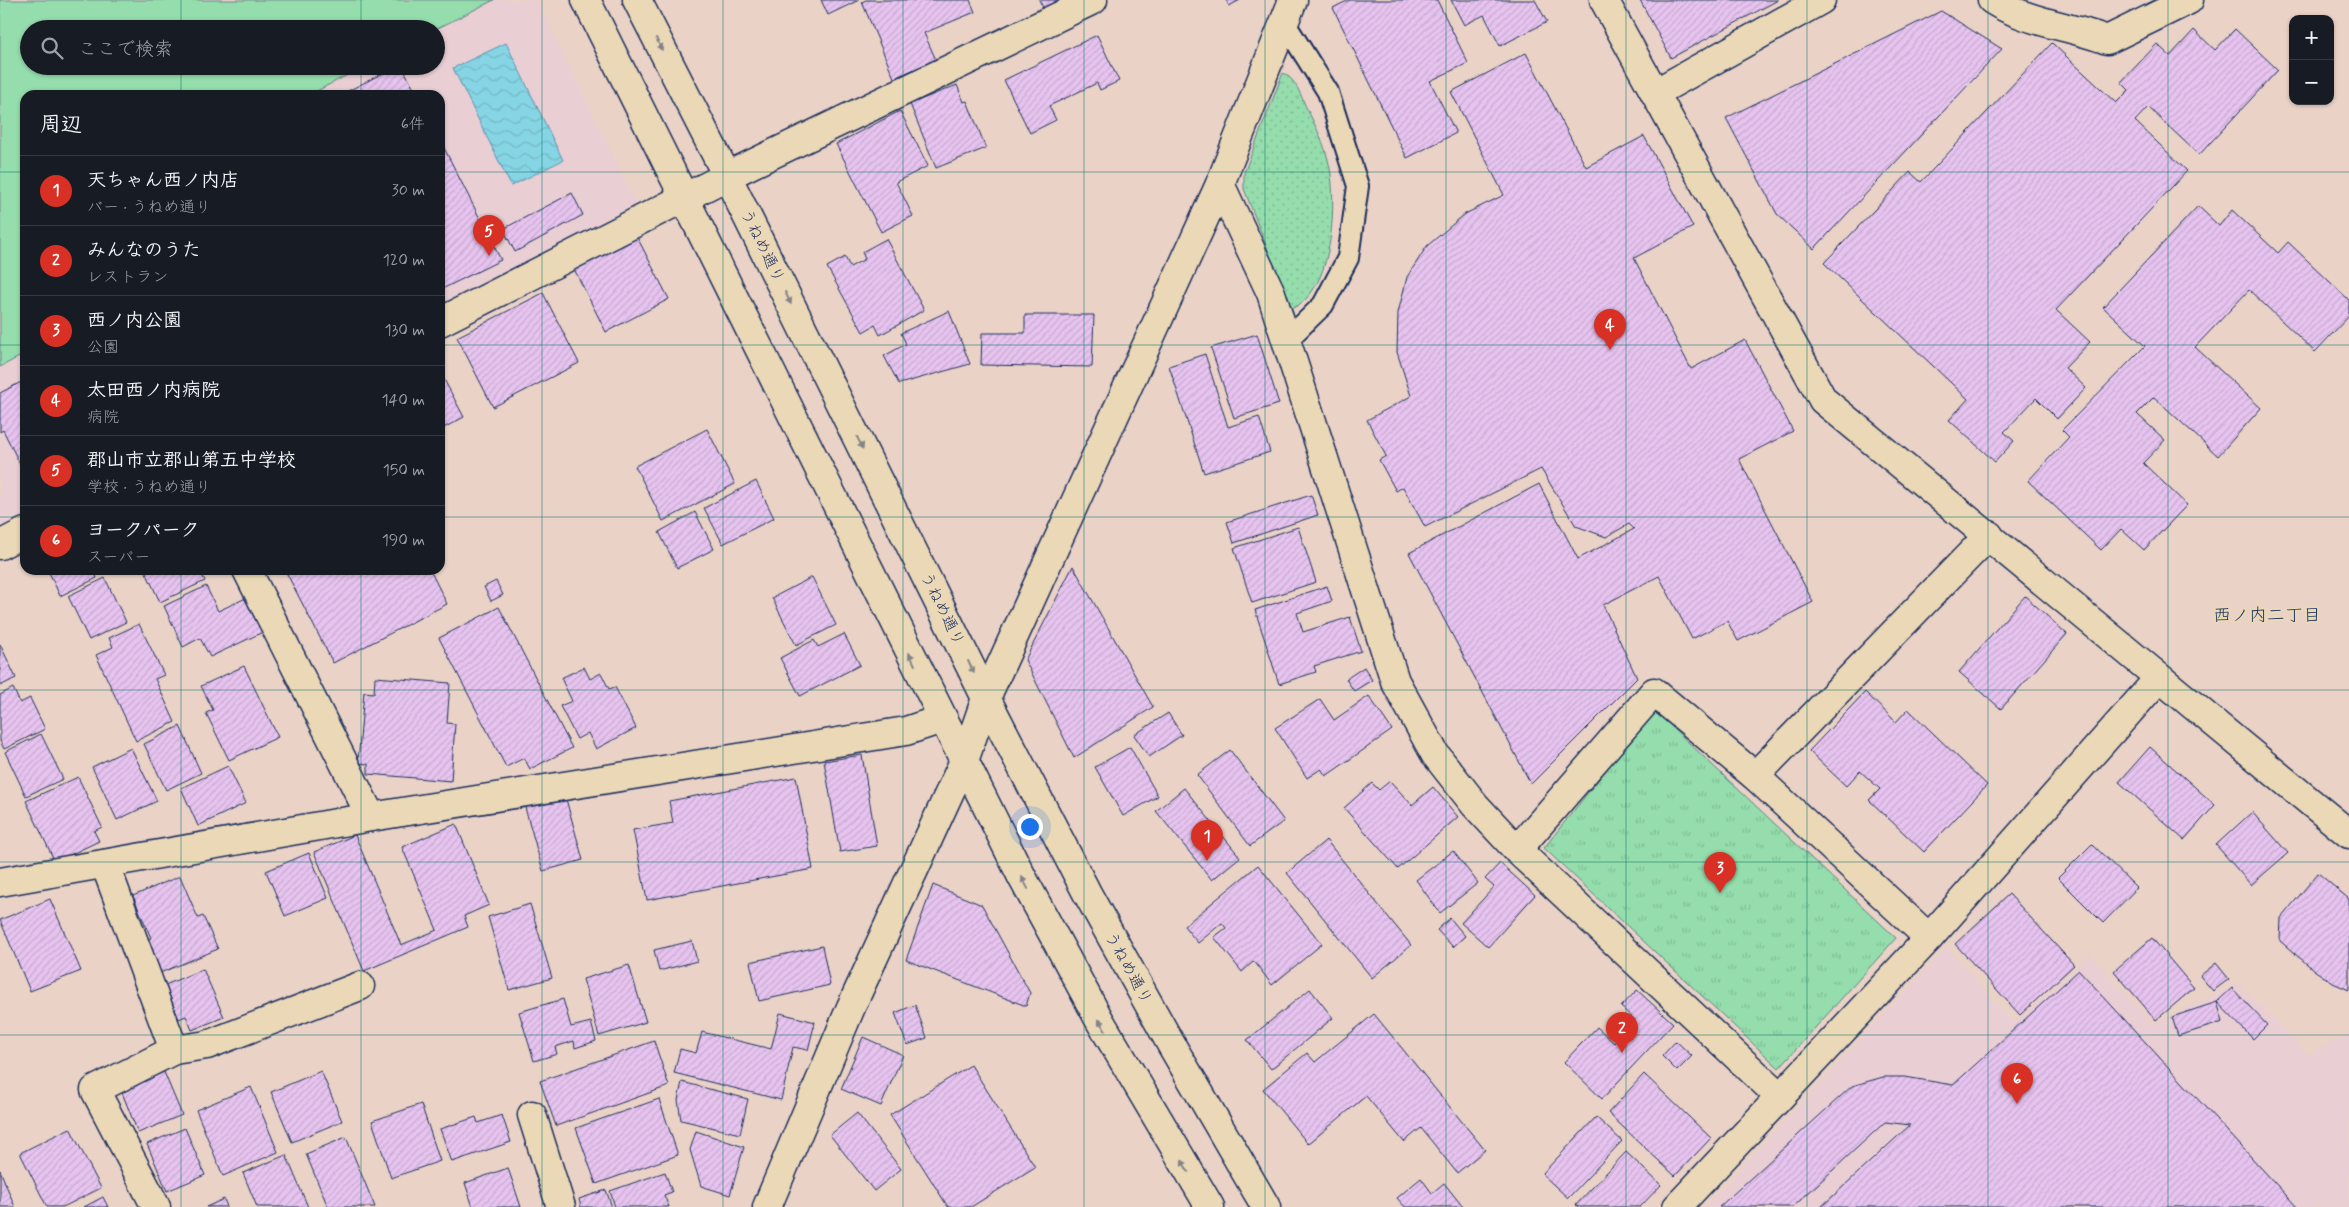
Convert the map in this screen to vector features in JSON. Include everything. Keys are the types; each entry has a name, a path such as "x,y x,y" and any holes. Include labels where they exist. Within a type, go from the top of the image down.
{"street":[{"path":"586,0 1022,877 1100,1021 1210,1207"},
{"name":"うねめ通り","path":"637,0 727,176 986,698 1087,894 1172,1046 1266,1207"},
{"path":"445,319 727,176 1093,0"},
{"path":"1604,0 1823,400 1989,535 2349,834"},
{"path":"1655,93 1821,0"},
{"path":"1992,0 2008,10 2086,32 2107,40 2188,0"},
{"path":"767,1207 851,1007 964,761 986,698 1220,184 1289,11"},
{"path":"1220,184 1271,293 1395,681 1435,754 1475,805 1517,850 1780,1096"},
{"path":"0,545 20,535"},
{"path":"1755,776 1989,535"},
{"path":"250,575 371,818"},
{"path":"1677,1207 1929,938 2159,678"},
{"path":"1517,850 1654,692 1755,776 1929,938"},
{"path":"0,882 371,818 906,731 942,719"},
{"path":"105,864 174,1050"},
{"path":"156,1207 95,1090 174,1050 207,1046 360,986"},
{"path":"532,1115 561,1207"}],"lane":[{"path":"1286,340 1323,305 1348,258 1358,186 1328,92 1289,11"}],"shaded area":[{"path":"0,0 537,0 637,207 445,303 445,90 20,90 20,518 0,528"},
{"path":"1947,947 2013,1023 2090,955 2153,1025 2238,983 2308,1055 2349,1035 2349,1207 1705,1207"}],"green space":[{"path":"0,0 494,0 445,24 445,20 20,20 20,75 348,75 319,90 20,90 20,357 0,367"},
{"path":"1283,73 1297,87 1325,148 1331,175 1333,209 1328,250 1323,269 1315,287 1305,300 1291,309 1244,189 1244,173"},
{"path":"1654,710 1896,938 1779,1068 1544,848"}],"water":[{"path":"506,43 563,160 511,186 453,68"}],"building":[{"path":"821,0 859,0 828,15"},
{"path":"866,0 970,0 975,12 924,33 936,60 894,78 862,2"},
{"path":"1039,0 1062,0 1044,9"},
{"path":"1226,0 1240,0 1229,6"},
{"path":"1349,0 1437,0 1468,63 1430,81 1456,133 1407,158 1333,8"},
{"path":"1451,0 1535,0 1547,22 1500,46 1484,15 1464,25"},
{"path":"1640,0 1778,0 1671,58"},
{"path":"1941,11 2002,49 1814,249 1777,214 1726,118"},
{"path":"2235,29 2278,70 2199,155 2148,107 2135,121 2187,171 2056,310 2090,342 2065,368 2086,388 2057,419 2036,398 2004,432 2014,441 1995,462 1949,420 1968,399 1824,263 1910,172 1921,182 2052,43 2116,103 2129,90 2121,82 2157,44 2170,56 2194,30 2215,50"},
{"path":"1097,35 1119,81 1100,90 1097,83 1049,106 1056,120 1030,133 1004,80"},
{"path":"1526,53 1586,167 1644,136 1693,227 1634,258 1691,369 1745,340 1793,431 1739,459 1813,602 1738,641 1727,621 1692,639 1659,576 1603,605 1637,678 1531,784 1409,553 1539,484 1578,559 1634,529 1629,524 1606,537 1576,526 1541,469 1425,527 1403,487 1396,491 1379,460 1386,456 1367,420 1411,396 1397,352 1398,313 1407,277 1427,246 1465,214 1504,195 1451,92"},
{"path":"379,75 407,75 414,90 350,90"},
{"path":"957,85 964,102 967,101 986,148 936,168 910,104"},
{"path":"900,111 928,166 896,182 913,216 881,232 836,144"},
{"path":"445,150 501,260 445,288"},
{"path":"572,193 583,215 515,252 503,229"},
{"path":"2198,206 2219,226 2232,210 2278,253 2288,242 2349,300 2349,316 2315,352 2249,290 2195,347 2261,408 2218,456 2154,397 2137,414 2165,440 2143,463 2187,505 2144,550 2121,529 2101,550 2028,481 2069,437 2062,430 2145,346 2103,307"},
{"path":"637,237 669,299 606,332 574,269"},
{"path":"886,239 924,310 880,335 875,325 863,332 827,267 845,257 850,267 865,259 862,252"},
{"path":"543,293 579,363 493,407 457,337"},
{"path":"949,311 970,364 899,384 884,356 906,344 901,333"},
{"path":"1025,315 1094,315 1092,367 981,365 982,333 1025,333"},
{"path":"1257,334 1279,404 1234,418 1211,348"},
{"path":"1205,354 1228,427 1259,417 1270,452 1204,473 1169,366"},
{"path":"445,381 464,417 445,427"},
{"path":"20,383 20,464 3,430 0,432 0,393"},
{"path":"707,429 735,484 663,521 635,466"},
{"path":"756,481 774,518 723,544 704,508"},
{"path":"1311,495 1318,515 1234,543 1227,522"},
{"path":"695,512 714,549 677,568 659,532"},
{"path":"1298,527 1316,582 1252,603 1234,548"},
{"path":"1073,566 1153,707 1074,758 1025,660"},
{"path":"50,575 96,575 97,578 60,596"},
{"path":"147,575 202,575 205,581 160,602"},
{"path":"288,575 432,575 447,604 333,663"},
{"path":"812,577 836,625 796,645 772,598"},
{"path":"105,578 126,622 89,640 68,596"},
{"path":"496,581 503,595 491,601 484,587"},
{"path":"206,586 218,611 246,598 263,632 210,657 200,638 183,647 164,606"},
{"path":"1327,586 1332,601 1297,613 1303,632 1350,617 1361,651 1314,666 1316,672 1279,684 1255,610"},
{"path":"2025,596 2067,634 2001,709 1959,672"},
{"path":"499,607 572,748 530,769 524,758 506,767 439,638"},
{"path":"139,624 164,675 155,679 175,722 136,741 96,655 113,647 109,638"},
{"path":"844,634 860,665 800,696 780,658 814,640 818,647"},
{"path":"0,644 16,678 0,686"},
{"path":"244,666 278,737 229,760 206,713 213,710 201,686"},
{"path":"584,667 590,679 601,673 609,689 615,687 636,728 596,749 588,733 577,739 560,706 572,701 561,678"},
{"path":"1364,667 1372,680 1354,691 1346,679"},
{"path":"375,677 450,683 447,723 455,724 451,781 368,774 368,764 358,763 364,692 374,693"},
{"path":"13,688 20,703 30,698 45,729 4,749 0,741 0,695"},
{"path":"1865,692 1896,722 1908,709 1987,785 1924,852 1869,800 1880,789 1860,771 1846,786 1809,751"},
{"path":"1369,696 1392,730 1326,776 1321,769 1307,778 1275,728 1320,699 1334,720"},
{"path":"1168,713 1182,735 1149,757 1134,735"},
{"path":"180,726 201,773 166,790 144,744"},
{"path":"41,734 63,779 26,796 5,752"},
{"path":"1130,747 1158,796 1123,816 1095,767"},
{"path":"2150,747 2215,805 2184,840 2119,782"},
{"path":"131,748 157,801 117,820 92,767"},
{"path":"1230,750 1284,821 1250,846 1197,775"},
{"path":"862,755 877,846 840,852 824,761"},
{"path":"228,766 246,803 198,826 181,788"},
{"path":"78,777 102,827 94,831 99,841 55,862 26,801"},
{"path":"796,777 813,869 647,900 633,830 673,823 669,801"},
{"path":"1390,781 1412,805 1433,787 1458,817 1398,869 1344,808 1372,783 1379,790"},
{"path":"1184,788 1240,857 1212,880 1156,811"},
{"path":"564,792 583,860 543,871 524,804"},
{"path":"2252,812 2288,853 2251,885 2216,845"},
{"path":"456,824 489,905 464,916 468,927 364,971 314,852 355,835 401,945 437,930 402,847"},
{"path":"1326,840 1411,945 1372,978 1287,873"},
{"path":"2092,844 2137,888 2103,923 2058,878"},
{"path":"1453,851 1478,883 1440,913 1416,880"},
{"path":"309,853 328,898 285,916 266,871"},
{"path":"1500,863 1535,895 1488,947 1461,923 1494,887 1485,879"},
{"path":"1258,865 1322,944 1272,985 1254,961 1242,972 1214,937 1226,928 1222,923 1198,943 1184,926"},
{"path":"2318,873 2349,899 2349,990 2333,983 2314,970 2280,941 2281,918"},
{"path":"180,876 198,918 203,916 218,949 160,973 146,940 151,938 133,896"},
{"path":"933,885 982,905 1030,993 1026,1006 906,960"},
{"path":"2009,894 2074,965 2020,1015 1955,944"},
{"path":"50,899 81,971 30,991 0,920"},
{"path":"530,904 552,978 509,990 488,917"},
{"path":"1450,918 1465,936 1453,947 1437,930"},
{"path":"2152,938 2194,988 2156,1020 2114,971"},
{"path":"692,941 697,961 659,971 654,950"},
{"path":"822,946 830,985 759,1001 750,962"},
{"path":"2216,963 2229,979 2213,991 2200,976"},
{"path":"629,965 646,1022 599,1036 583,979"},
{"path":"203,969 224,1017 192,1030 186,1016 179,1019 165,985"},
{"path":"2079,970 2297,1207 1821,1207 1910,1125 1885,1122 1793,1207 1719,1207 1852,1086 1883,1077 1905,1077 1953,1085"},
{"path":"2232,988 2267,1025 2253,1039 2217,1002"},
{"path":"1310,989 1333,1018 1271,1069 1247,1040"},
{"path":"1637,990 1673,1023 1602,1099 1564,1062 1597,1027 1614,1043 1635,1020 1621,1007"},
{"path":"563,999 571,1027 591,1022 596,1041 575,1048 574,1041 555,1047 557,1054 534,1061 519,1012"},
{"path":"2217,1002 2223,1022 2178,1036 2172,1017"},
{"path":"915,1005 927,1038 907,1045 895,1013"},
{"path":"780,1013 815,1022 808,1050 793,1047 781,1100 674,1073 680,1049 696,1053 702,1032 771,1049"},
{"path":"1374,1014 1485,1150 1457,1173 1421,1128 1404,1142 1366,1096 1308,1144 1263,1089 1307,1053 1315,1062"},
{"path":"863,1037 903,1055 881,1106 841,1089"},
{"path":"654,1041 669,1086 556,1126 540,1081"},
{"path":"1676,1041 1692,1056 1677,1071 1662,1056"},
{"path":"971,1065 1035,1167 971,1207 948,1207 890,1115"},
{"path":"321,1071 342,1121 292,1142 271,1092"},
{"path":"164,1072 182,1115 138,1133 121,1090"},
{"path":"1644,1074 1711,1138 1675,1176 1608,1113"},
{"path":"682,1082 748,1099 740,1134 681,1120 678,1100"},
{"path":"251,1087 278,1152 223,1176 196,1110"},
{"path":"659,1099 678,1155 596,1184 576,1128"},
{"path":"421,1104 440,1161 391,1178 372,1121"},
{"path":"857,1113 901,1169 874,1191 830,1135"},
{"path":"502,1115 511,1142 452,1162 440,1129 476,1117 478,1123"},
{"path":"1596,1117 1622,1141 1568,1198 1542,1174"},
{"path":"70,1128 101,1188 63,1207 47,1207 20,1153"},
{"path":"185,1128 205,1175 167,1191 147,1144"},
{"path":"696,1131 744,1147 730,1195 701,1186 690,1150"},
{"path":"346,1137 375,1207 328,1207 306,1154"},
{"path":"1626,1152 1661,1185 1640,1207 1578,1207 1576,1205"},
{"path":"286,1155 308,1207 257,1207 243,1173"},
{"path":"508,1168 521,1207 473,1207 465,1183"},
{"path":"0,1170 15,1207 0,1207"},
{"path":"665,1172 672,1192 664,1195 669,1207 615,1207 610,1191"},
{"path":"1421,1178 1432,1193 1444,1183 1463,1207 1405,1207 1397,1198"},
{"path":"606,1190 612,1207 581,1207 579,1199"},
{"path":"103,1197 108,1207 84,1207"},
{"path":"224,1199 227,1207 206,1207"}],"place":[{"name":"郡山市立郡山第五中学校","path":"489,256"},
{"name":"太田西ノ内病院","path":"1610,350"},
{"name":"天ちゃん西ノ内店","path":"1207,861"},
{"name":"西ノ内公園","path":"1720,893"},
{"name":"みんなのうた","path":"1622,1053"},
{"name":"ヨークパーク","path":"2017,1104"}],"district":[{"name":"西ノ内二丁目","path":"2267,616"}]}
